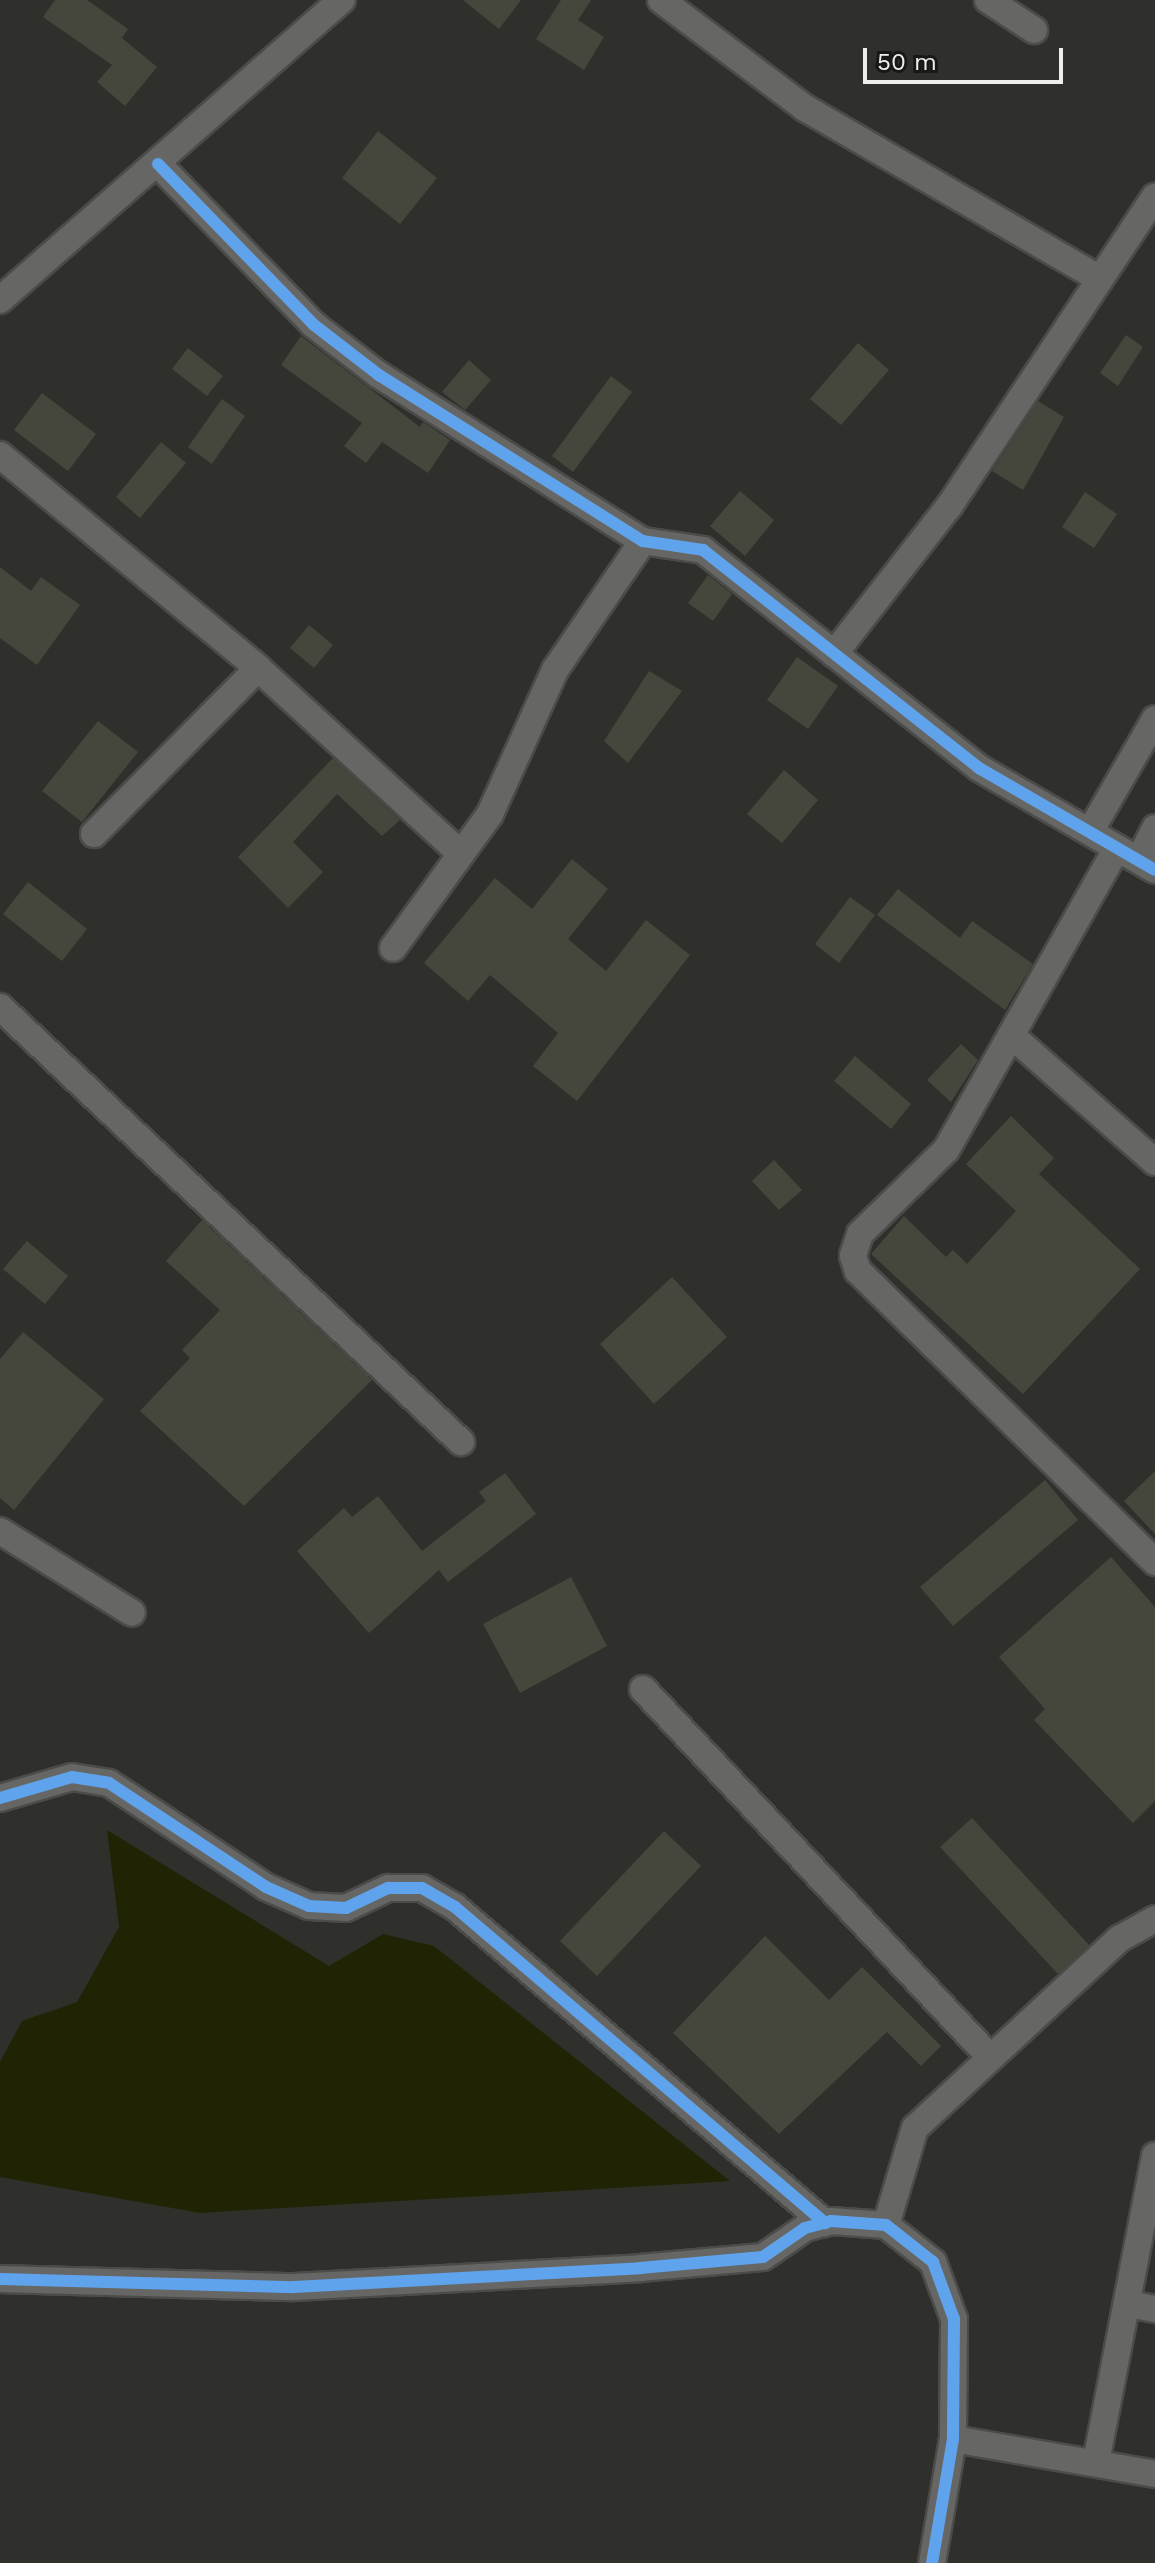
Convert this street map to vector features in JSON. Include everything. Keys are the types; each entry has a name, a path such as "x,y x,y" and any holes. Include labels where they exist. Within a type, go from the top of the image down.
{"street":[{"path":"0,300 342,0"},
{"path":"661,0 805,108 1100,279"},
{"path":"988,0 1034,30"},
{"path":"158,164 335,342 643,541 703,550 979,768 1137,859"},
{"path":"834,654 950,505 1155,197"},
{"path":"0,455 258,668 459,852"},
{"path":"393,948 459,852 490,814 555,670 643,541"},
{"path":"94,834 258,668"},
{"path":"1091,830 1155,719"},
{"path":"1155,828 1137,859 1011,1035 946,1150 860,1234 853,1256 858,1271 1155,1562"},
{"path":"0,1007 461,1442"},
{"path":"1011,1035 1155,1162"},
{"path":"0,1531 132,1613"},
{"path":"643,1689 989,2056"},
{"path":"0,1798 72,1777 109,1783 266,1887 309,1906 346,1908 388,1888 422,1888 455,1907 825,2223"},
{"path":"886,2225 915,2128 989,2056 1119,1939 1155,1919"},
{"path":"1096,2462 1129,2304 1155,2156"},
{"path":"0,2279 294,2287 640,2268 763,2257 805,2228 825,2223 886,2225 933,2262 951,2307 953,2439 932,2563"},
{"path":"1129,2304 1155,2309"},
{"path":"953,2439 1155,2474"}],"shaded area":[{"path":"107,1830 329,1966 383,1934 434,1946 730,2181 200,2213 0,2177 0,2062 22,2021 77,2002 119,1927"}],"building":[{"path":"55,0 87,0 128,29 122,38 157,67 125,106 97,82 112,65 43,17"},
{"path":"463,0 521,0 499,29"},
{"path":"561,0 591,0 578,20 604,37 584,70 536,39"},
{"path":"378,131 437,178 400,224 342,178"},
{"path":"1126,335 1143,347 1118,386 1100,373"},
{"path":"301,336 420,427 423,422 450,440 428,473 382,442 366,463 344,446 362,423 281,365"},
{"path":"858,343 889,370 841,425 810,399"},
{"path":"188,348 223,376 207,396 172,369"},
{"path":"469,360 491,380 465,410 442,392"},
{"path":"611,376 632,392 573,472 552,456"},
{"path":"42,393 96,434 68,471 14,430"},
{"path":"222,399 245,416 212,464 188,447"},
{"path":"1038,401 1064,417 1023,490 992,471"},
{"path":"161,442 186,463 140,518 116,497"},
{"path":"740,491 774,520 745,556 710,526"},
{"path":"1085,492 1117,514 1094,548 1062,527"},
{"path":"0,567 31,591 41,577 80,605 37,665 0,638"},
{"path":"708,575 732,594 713,621 688,603"},
{"path":"309,625 333,645 314,668 290,648"},
{"path":"797,657 838,686 808,729 767,700"},
{"path":"649,671 682,691 628,763 604,741"},
{"path":"98,721 138,752 82,822 42,791"},
{"path":"333,758 400,820 382,836 337,794 293,842 323,872 288,908 238,857"},
{"path":"784,770 818,800 782,843 747,814"},
{"path":"572,859 608,889 568,939 606,971 646,920 690,955 577,1101 533,1066 558,1033 490,975 468,1001 424,963 495,878 532,909"},
{"path":"28,882 87,929 62,961 3,914"},
{"path":"898,889 960,938 972,921 1033,964 1005,1010 877,915"},
{"path":"850,897 875,915 839,963 815,944"},
{"path":"961,1044 978,1060 951,1102 927,1080"},
{"path":"855,1056 911,1104 891,1129 834,1081"},
{"path":"1011,1116 1054,1158 1039,1174 1140,1269 1023,1394 871,1254 904,1216 946,1257 953,1250 967,1264 1016,1211 966,1164"},
{"path":"774,1160 802,1190 779,1210 752,1181"},
{"path":"202,1220 372,1380 244,1506 140,1411 190,1358 182,1350 220,1310 166,1261"},
{"path":"27,1241 68,1276 45,1304 3,1269"},
{"path":"672,1277 727,1337 654,1404 600,1344"},
{"path":"23,1332 104,1399 14,1510 0,1498 0,1359"},
{"path":"1155,1471 1155,1534 1124,1501"},
{"path":"505,1473 536,1514 448,1582 439,1570 369,1633 297,1551 344,1508 352,1517 378,1496 422,1551 486,1501 479,1492"},
{"path":"1045,1480 1078,1520 953,1626 920,1587"},
{"path":"1111,1557 1155,1607 1155,1801 1133,1823 1034,1720 1045,1709 999,1657"},
{"path":"571,1577 607,1646 520,1693 483,1624"},
{"path":"972,1818 1089,1945 1058,1974 940,1847"},
{"path":"664,1831 701,1866 597,1976 560,1941"},
{"path":"765,1936 829,2000 862,1967 941,2046 921,2066 887,2032 779,2134 673,2033"}],"cycle path":[{"path":"158,164 314,325 379,375 643,541 703,550 979,768 1155,870"},
{"path":"0,1798 72,1777 109,1783 266,1887 309,1906 346,1908 388,1888 422,1888 455,1907 825,2223"},
{"path":"0,2279 294,2287 640,2268 763,2257 805,2228 831,2221 886,2225 933,2262 954,2319 953,2439 932,2563"}]}
